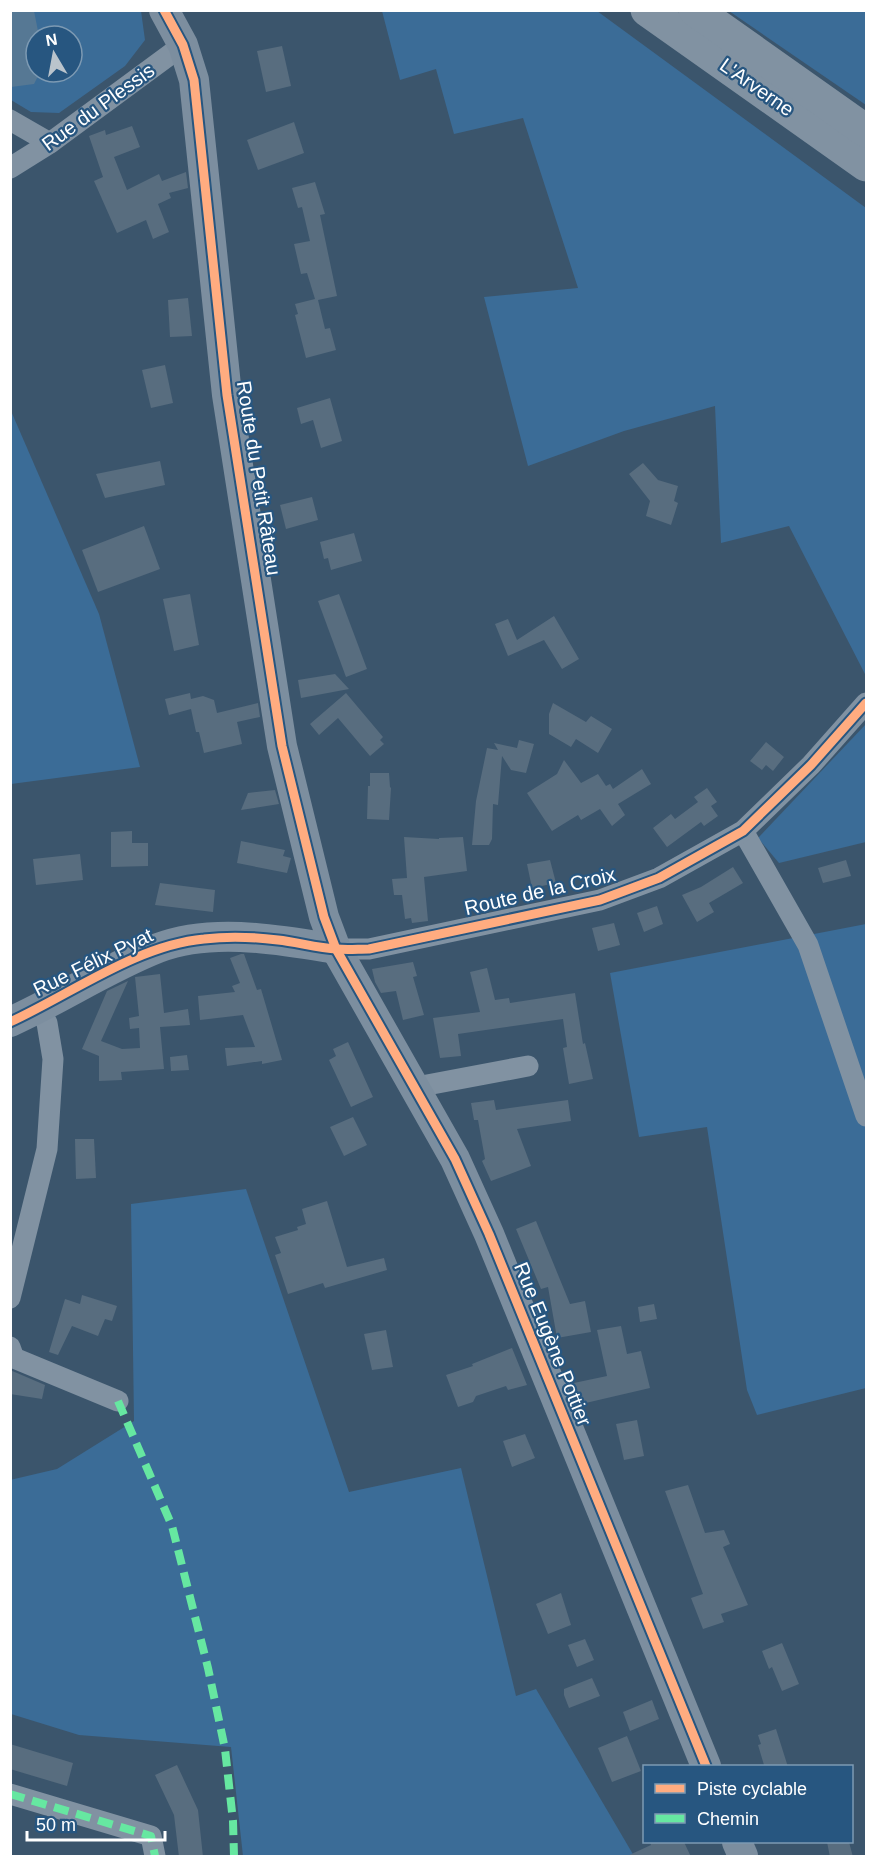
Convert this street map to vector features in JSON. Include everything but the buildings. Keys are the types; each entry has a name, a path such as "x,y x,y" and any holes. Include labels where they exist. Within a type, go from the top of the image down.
{"highway":[{"name":"L'Arverne","path":"646,10 867,165"},
{"name":"L'Arverne","path":"695,10 867,131"}],"street":[{"name":"Route du Petit Râteau","path":"164,10 183,45 194,80 227,395 282,746 324,917 336,949"},
{"name":"Rue du Plessis","path":"10,168 50,143 183,45"},
{"path":"10,120 50,143"},
{"name":"Route de la Croix","path":"336,949 369,949 600,900 659,878 743,831 811,765 867,703"},
{"path":"743,831 808,945 867,1116"},
{"name":"Rue Félix Pyat","path":"10,1022 39,1009 84,982 160,948 203,939 244,938 276,940 336,949"},
{"name":"Rue Eugène Pottier","path":"336,949 454,1159 489,1234 705,1765"},
{"path":"10,1298 47,1149 53,1059 47,1023 39,1009"},
{"path":"416,1089 427,1084 528,1065"},
{"path":"10,1347 14,1358 118,1401"},
{"path":"10,1794 151,1836 155,1857"},
{"path":"737,1843 743,1857"}],"shaded area":[{"path":"10,11 34,11 37,24 24,24 24,84 34,84 11,87"},
{"path":"11,11 141,11 145,40 125,66 59,113 31,112 11,100"},
{"path":"382,11 597,11 866,208 866,676 789,526 721,543 715,406 624,431 528,466 484,297 578,288 523,118 454,134 436,69 400,80"},
{"path":"729,11 866,11 866,105"},
{"path":"11,411 99,614 140,767 11,784"},
{"path":"866,724 866,842 779,863 758,838"},
{"path":"866,924 866,1388 757,1415 747,1390 707,1127 639,1137 610,973"},
{"path":"246,1189 349,1492 461,1468 516,1696 536,1689 634,1856 243,1856 231,1747 79,1735 11,1714 10,1480 57,1469 134,1421 131,1204"}],"marked path":[{"path":"118,1401 172,1526 208,1668 225,1749 233,1821 234,1856"},
{"path":"10,1794 151,1836 155,1856"}],"cycle path":[{"path":"164,10 183,45 194,80 227,395 282,746 324,917 336,949 455,1159 489,1234 706,1765"},
{"path":"10,1022 105,972 179,943 241,937 330,948 369,949 600,900 659,878 743,831 811,765 866,703"}]}
